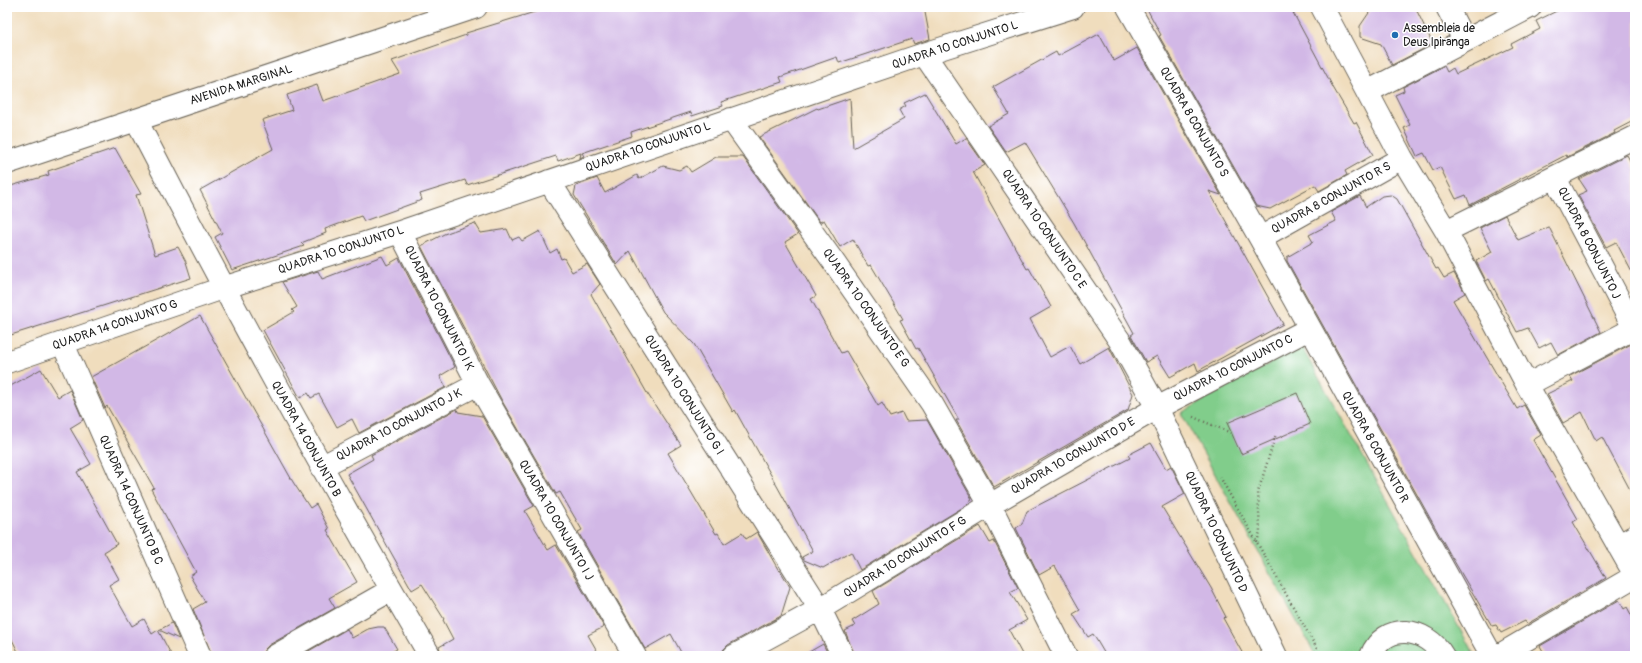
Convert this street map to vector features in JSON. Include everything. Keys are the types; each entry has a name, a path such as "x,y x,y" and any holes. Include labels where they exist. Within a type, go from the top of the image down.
{"street":[{"name":"AVENIDA MARGINAL","path":"7,163 476,7"},
{"name":"QUADRA 10 CONJUNTO L","path":"223,288 400,232 924,54 1073,7"},
{"name":"QUADRA 8 CONJUNTO S","path":"1128,7 1260,238"},
{"path":"1322,7 1402,158 1446,231 1527,385 1626,541 1635,575 1498,656"},
{"path":"1447,7 1464,40"},
{"path":"1367,92 1464,40 1530,7"},
{"name":"QUADRA 10 CONJUNTO C E","path":"924,54 1120,341 1157,408"},
{"name":"QUADRA 10 CONJUNTO E G","path":"731,119 833,261 932,404 990,505 1066,656"},
{"name":"QUADRA 14 CONJUNTO B","path":"136,120 223,288 321,467 430,656"},
{"path":"1446,231 1635,137"},
{"name":"QUADRA 8 CONJUNTO R S","path":"1260,238 1402,158"},
{"name":"QUADRA 8 CONJUNTO J","path":"1555,178 1634,328"},
{"name":"QUADRA 10 CONJUNTO G I","path":"549,181 820,609 843,656"},
{"name":"QUADRA 10 CONJUNTO I K","path":"400,232 478,384"},
{"name":"QUADRA 8 CONJUNTO R","path":"1260,238 1309,329 1492,656"},
{"name":"QUADRA 14 CONJUNTO G","path":"7,362 223,288"},
{"path":"1527,385 1634,328"},
{"name":"QUADRA 10 CONJUNTO C","path":"1157,408 1309,329"},
{"name":"QUADRA 14 CONJUNTO B C","path":"63,344 200,656"},
{"name":"QUADRA 10 CONJUNTO J K","path":"321,467 478,384"},
{"name":"QUADRA 10 CONJUNTO I J","path":"478,384 635,656"},
{"name":"QUADRA 10 CONJUNTO D E","path":"990,505 1157,408"},
{"name":"QUADRA 10 CONJUNTO D","path":"1157,408 1276,656"},
{"name":"QUADRA 10 CONJUNTO F G","path":"734,656 820,609 990,505"},
{"path":"275,656 391,590"},
{"path":"1371,656 1381,642 1392,635 1404,632 1416,633 1427,638 1438,646 1443,656"}],"path":[{"path":"1189,420 1192,412"},
{"path":"1190,416 1231,433"},
{"path":"1257,542 1260,532 1258,492 1276,434"},
{"path":"1218,474 1321,656"}],"green space":[{"path":"1301,346 1475,656 1316,656 1181,413"}],"building":[{"path":"551,7 924,7 930,39 914,44 912,39 839,63 837,57 780,77 782,82 721,102 723,106 692,116 691,112 631,132 632,136 582,153 584,156 580,158 581,153 558,161 556,156 467,185 465,180 420,194 422,200 364,221 361,216 325,229 326,233 301,243 304,246 232,270 215,237 222,233 200,190 273,149 262,120 292,110 287,95 317,85 323,101 400,74 392,61 466,35 466,33"},
{"path":"1146,7 1290,7 1334,89 1354,123 1356,122 1373,155 1345,171 1347,175 1319,191 1315,185 1270,209 1256,206 1159,36 1161,35"},
{"name":"Assembleia de Deus Ipiranga","path":"1373,7 1415,7 1433,44 1392,65 1381,44 1360,37 1360,26"},
{"path":"1565,7 1635,7 1635,120 1614,131 1615,133 1567,157 1566,155 1470,205 1466,195 1456,199 1440,167 1433,170 1424,153 1417,156 1404,128 1410,125 1395,95 1404,91 1403,87 1444,66 1447,72 1453,68 1456,74 1513,47 1511,44 1540,29 1536,21"},
{"path":"1099,34 1114,61 1137,48 1221,195 1209,191 1283,324 1198,371 1195,363 1170,377 1157,356 1146,362 1131,335 1134,333 1074,223 1025,142 1006,152 988,126 1009,114 993,87 1056,52 1058,56"},
{"path":"925,93 956,144 966,138 985,165 973,172 1027,269 1029,268 1051,307 1030,319 1050,357 1070,346 1080,364 1109,347 1133,394 1128,410 994,487 956,420 959,420 918,348 916,349 900,320 903,319 871,265 868,266 853,239 840,247 824,220 820,222 759,137 817,108 818,109 850,98 853,148 904,119 899,110 906,106 904,103"},
{"path":"115,148 141,194 136,195 155,255 178,247 186,262 191,278 11,335 7,321 7,187 49,175 48,171"},
{"path":"1627,155 1635,170 1635,278 1616,242 1606,247 1578,195 1587,191 1579,179"},
{"path":"716,157 743,157 798,234 785,242 816,296 811,299 841,353 846,351 878,406 882,403 890,417 902,413 906,421 927,420 972,499 969,501 970,503 860,570 851,552 823,568 804,560 802,557 813,551 735,410 733,412 694,344 663,312 630,251 617,265 574,195 576,186 597,178 605,193 637,175 639,179 663,166 679,170 687,166 691,172"},
{"path":"1391,195 1397,199 1436,269 1438,268 1444,278 1454,273 1465,293 1453,300 1517,409 1524,405 1541,435 1533,440 1578,519 1573,522 1606,578 1527,624 1525,621 1501,633 1496,625 1492,626 1450,554 1287,261 1287,257 1313,242 1309,235 1336,221 1331,212 1360,196 1366,207 1382,196"},
{"path":"1505,215 1518,240 1549,227 1601,332 1558,355 1551,342 1539,348 1528,328 1517,332 1489,279 1486,281 1476,261 1492,252 1480,228"},
{"path":"475,223 481,233 507,229 512,240 519,237 522,241 540,231 550,253 557,249 561,259 564,258 572,272 587,264 600,284 591,294 647,393 681,445 668,453 716,534 718,533 724,544 742,533 746,539 757,532 779,571 780,570 790,587 781,616 728,645 723,650 722,656 683,656 671,634 645,649 578,532 582,530 560,492 556,494 502,401 421,246 444,234"},
{"path":"382,256 387,265 399,258 455,367 440,376 446,387 359,433 352,419 337,427 319,394 311,398 308,393 300,398 263,330 294,312 292,310 297,307 282,282 318,271 322,279"},
{"path":"200,316 293,482 310,508 316,504 329,529 327,530 357,582 329,598 335,608 269,645 264,650 263,656 212,655 193,609 205,602 190,576 196,572 151,489 154,488 107,406 105,408 91,377"},
{"path":"1635,342 1635,499 1602,437 1596,441 1582,412 1563,423 1547,394 1573,381 1570,376"},
{"path":"41,369 58,397 70,390 83,420 70,428 91,464 77,472 117,544 104,552 119,579 109,585 132,626 144,619 152,634 158,630 172,656 20,656 7,629 7,388"},
{"path":"1297,393 1310,424 1241,454 1227,423"},
{"path":"457,409 458,412 482,416 534,506 525,511 548,550 556,545 604,627 588,635 600,656 442,656 439,647 453,639 443,620 444,619 422,584 412,590 347,474 373,459 371,455"},
{"path":"1151,443 1166,469 1171,466 1185,494 1162,507 1211,588 1226,617 1223,618 1244,656 1106,656 1093,634 1088,637 1073,614 1080,610 1055,566 1039,575 1016,528 1022,524 1027,511 1130,458 1128,455"},
{"path":"980,526 990,543 994,541 1018,588 1010,592 1027,620 1009,630 1023,656 855,656 845,631 855,626 852,621 879,604 873,591"},
{"path":"1619,600 1624,609 1627,607 1635,622 1635,656 1546,656 1540,646"},
{"path":"172,623 179,639 159,630"},
{"path":"384,627 397,649 384,656 300,656 347,629 352,638 368,629"},
{"path":"823,644 829,656 802,656"}],"place":[{"name":"Assembleia de Deus Ipiranga","path":"1395,35"}]}
